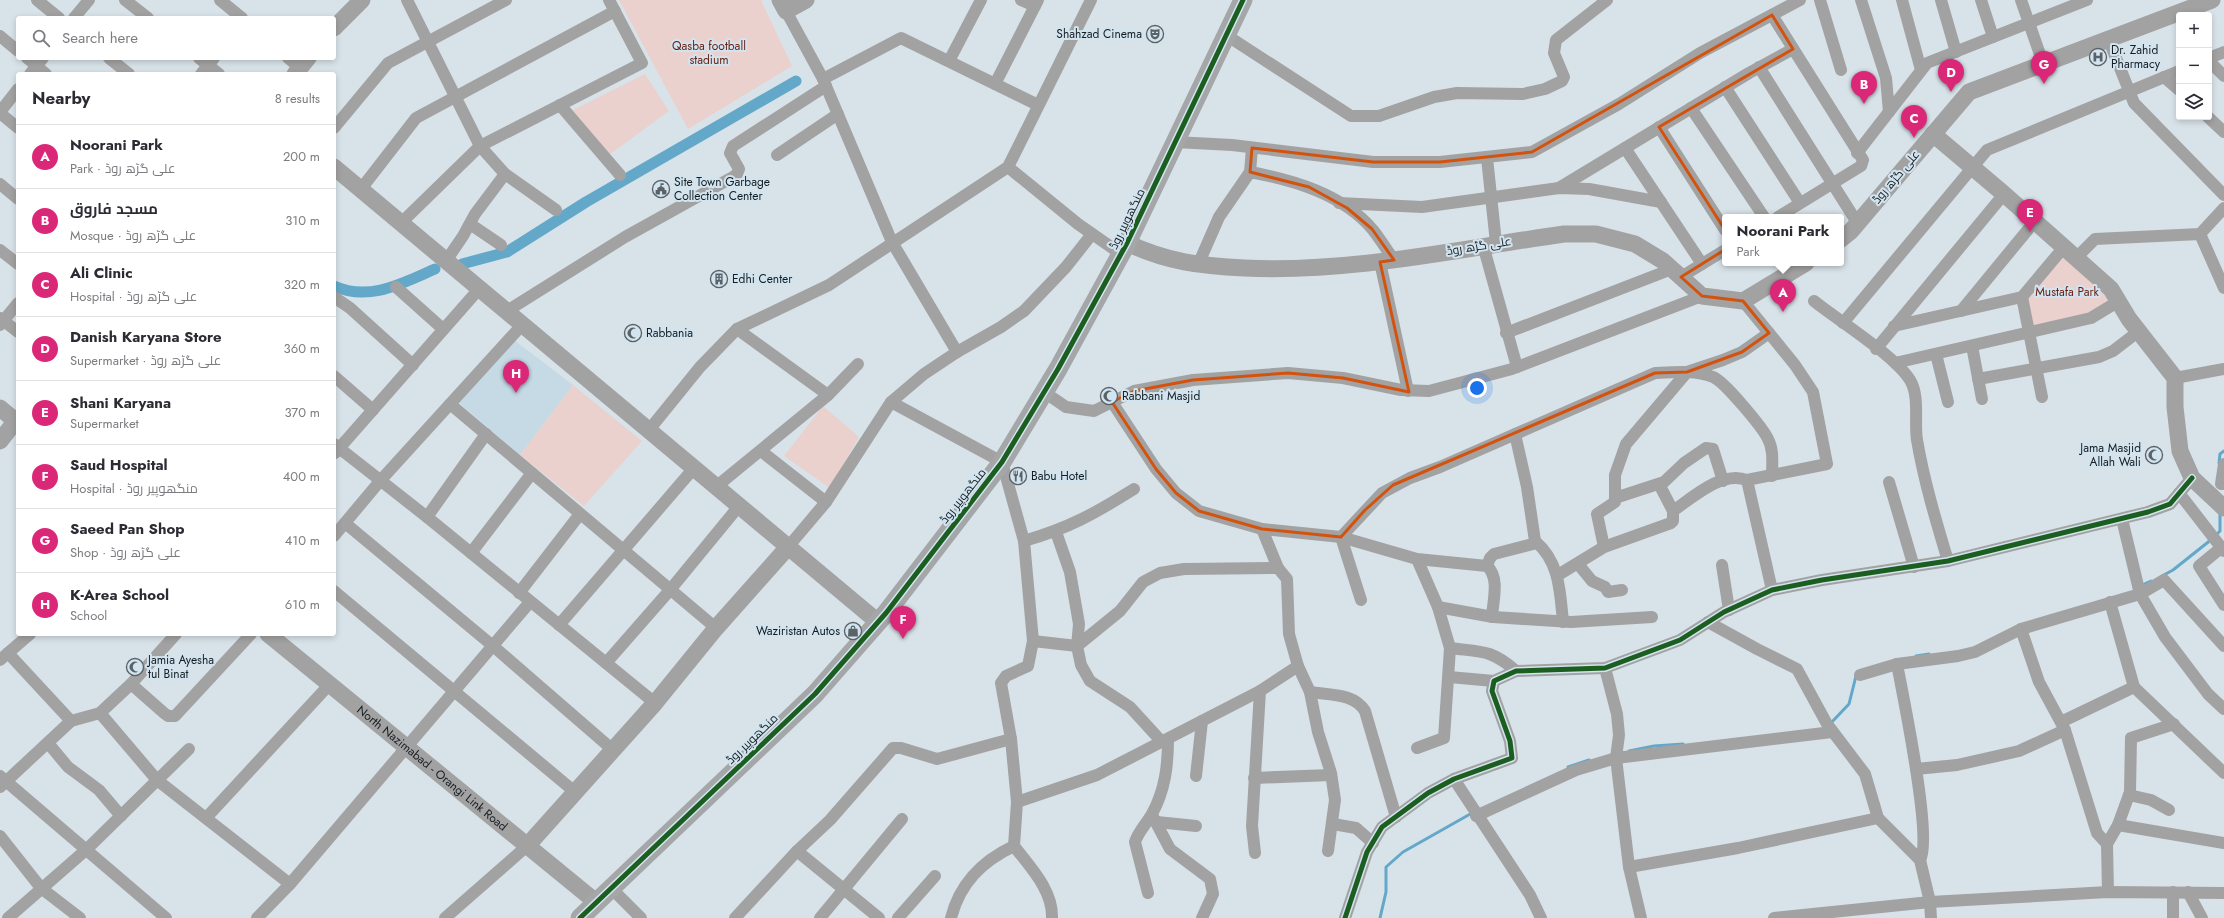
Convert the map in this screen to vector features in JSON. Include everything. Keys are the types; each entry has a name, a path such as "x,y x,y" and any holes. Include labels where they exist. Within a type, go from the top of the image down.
{"main road":[{"name":"منگھوپیر روڈ","path":"580,918 814,694 878,622 1002,462 1044,392 1124,249 1243,0"}],"street":[{"path":"37,0 57,16"},
{"path":"76,16 89,0"},
{"path":"125,0 145,16"},
{"path":"220,0 240,16"},
{"path":"336,26 360,0"},
{"path":"407,0 480,146 505,174 556,210"},
{"path":"336,126 388,63 506,0"},
{"path":"400,223 480,146 642,63 609,0"},
{"path":"806,0 783,5 825,83 892,242 957,352"},
{"path":"949,61 981,0"},
{"path":"995,84 1036,3 1021,0"},
{"path":"649,430 700,367 737,329 829,285 892,242 1008,167 1091,0"},
{"path":"1226,35 1351,116 1379,116 1434,97 1457,93 1523,94 1545,89 1562,81 1564,77 1554,52 1556,40 1607,0"},
{"path":"1175,142 1252,148 1373,162 1440,162 1532,152 1619,104 1700,53 1800,0"},
{"path":"1820,0 1841,70"},
{"path":"1861,0 1886,78 1889,112"},
{"path":"1902,0 1921,70"},
{"path":"1941,0 1956,52"},
{"path":"1981,0 1993,37"},
{"path":"2021,0 2042,63"},
{"path":"1857,153 1927,63 2028,23 2063,4 2087,0"},
{"name":"علی گڑھ روڈ","path":"1844,237 1858,224 1932,134 1969,92 2108,38 2185,5 2212,0"},
{"path":"361,190 416,118 615,12"},
{"path":"1772,15 1857,153 1863,160 1861,166 1783,214"},
{"path":"0,36 16,49"},
{"path":"507,311 625,237 733,177 737,174 739,169 730,153 733,146 825,83 901,38 1038,105"},
{"path":"2108,38 2134,104 2224,194"},
{"path":"1559,188 1725,87 1793,49"},
{"path":"2212,58 2224,52"},
{"path":"112,60 126,72"},
{"path":"2212,63 2224,76"},
{"path":"206,64 216,72"},
{"path":"1759,67 1858,224"},
{"path":"1843,323 1987,150 2176,72"},
{"path":"2164,77 2176,87"},
{"path":"1725,87 1800,203"},
{"path":"16,92 0,113 16,126"},
{"path":"560,105 620,175"},
{"path":"1691,108 1762,214"},
{"path":"777,156 838,114"},
{"path":"2211,120 2224,132"},
{"path":"1659,127 1722,225"},
{"path":"1932,134 1973,167 2111,289 2139,331 2175,378 2175,407 2180,451 2192,478 2218,504"},
{"path":"1198,266 1218,217 1250,172 1252,148"},
{"path":"1625,148 1702,264"},
{"path":"1487,158 1491,198 1489,244 1506,333 1517,367"},
{"path":"1008,167 1092,234 1124,249"},
{"path":"1250,172 1280,177 1309,187 1347,208 1372,229 1387,261 1408,391"},
{"path":"336,174 361,190 878,622"},
{"path":"446,261 505,174"},
{"path":"0,184 16,197"},
{"path":"1339,203 1422,207 1559,188 1589,189 1661,202"},
{"path":"1876,348 2004,194"},
{"path":"1894,326 2022,297 2070,253 2094,239 2200,234 2224,208"},
{"path":"1960,310 2035,221"},
{"path":"470,224 500,245"},
{"path":"445,918 527,846 655,703 716,628 826,502 891,402 924,374 957,352 1001,327 1024,311 1066,266 1092,234"},
{"name":"علی گڑھ روڈ","path":"1124,249 1198,266 1274,269 1387,261 1489,244 1564,234 1596,234 1635,244 1663,261 1702,296"},
{"path":"2200,234 2224,288"},
{"path":"0,250 16,262"},
{"path":"1506,333 1702,264 1722,252"},
{"path":"1044,392 1066,407 1094,411 1134,391 1193,380 1288,373 1343,378 1408,391 1429,391 1517,367 1702,296 1743,301 1801,266"},
{"path":"396,287 443,329"},
{"path":"479,288 413,365 336,449 427,517 655,703"},
{"path":"2022,297 2042,397"},
{"path":"336,298 350,308 413,365"},
{"path":"1673,511 1705,489 1723,482 1740,477 1747,480 1772,476 1827,464 1813,392 1795,365 1743,301"},
{"path":"1814,301 1895,363 1911,381 1914,395 1917,440 1932,504 1948,561"},
{"path":"1895,363 2091,318 2118,301"},
{"path":"16,305 1,321 16,331"},
{"path":"336,534 380,481 522,325"},
{"path":"737,329 828,395"},
{"path":"1978,379 2099,357 2113,351 2139,331"},
{"path":"1604,547 1597,514 1613,504 1615,498 1615,476 1626,444 1687,372 1742,352 1769,333"},
{"path":"1972,346 1982,398"},
{"path":"1936,354 1948,402"},
{"path":"717,486 828,395 858,364"},
{"path":"2175,378 2224,369"},
{"path":"1341,537 1364,510 1393,485 1440,468 1655,373 1687,372 1715,377 1728,389 1746,410 1768,439 1772,455 1772,476"},
{"path":"336,378 373,410"},
{"path":"891,402 1002,462 1024,541 1033,641 1028,666 1006,676 1001,682 1011,739 1016,802 1014,846 1044,886 1052,908 1052,918"},
{"path":"1112,402 1156,469 1176,493 1199,511 1212,516 1262,529 1341,537 1417,560 1487,566"},
{"path":"450,404 716,628"},
{"path":"0,408 16,420"},
{"path":"0,441 16,422"},
{"path":"427,517 486,434"},
{"path":"1515,434 1528,488 1535,542 1542,547 1558,575 1563,622"},
{"path":"1615,498 1659,484 1670,477 1684,463 1706,448 1710,447 1723,482"},
{"path":"761,451 826,502"},
{"path":"2224,464 2221,484 2224,484"},
{"path":"559,625 694,468"},
{"path":"470,553 532,474"},
{"path":"1449,677 1494,681 1516,670 1605,668 1680,640 1729,610 1772,590 1822,580 1948,561 2122,519 2170,504 2192,478"},
{"path":"1747,480 1772,590"},
{"path":"1889,482 1914,567"},
{"path":"1558,575 1604,547 1671,523 1673,521 1673,511 1659,484"},
{"path":"1024,541 1056,532 1088,518 1134,488"},
{"path":"2179,493 2221,547 2199,566 2224,605"},
{"path":"606,663 670,590 739,506"},
{"path":"519,593 580,514"},
{"path":"2122,519 2139,590 2165,637 2208,694 2224,709"},
{"path":"345,523 493,646 613,750"},
{"path":"1262,529 1278,568 1286,579 1289,634 1298,666 1310,692 1318,732 1331,775 1335,800 1333,824 1328,851"},
{"path":"1056,532 1070,572 1079,624 1077,646 1081,665 1090,681 1130,707 1165,741 1168,762 1164,788 1154,819 1135,842 1148,893"},
{"path":"1341,537 1361,600"},
{"path":"1487,566 1490,558 1494,554 1533,544 1535,542"},
{"path":"1417,560 1438,607 1450,648 1444,738 1417,748"},
{"path":"1578,564 1592,581 1605,587 1608,592 1622,590"},
{"path":"1722,565 1729,610"},
{"path":"1487,566 1494,576 1495,582 1492,616"},
{"path":"1033,641 1077,646 1120,611 1143,582 1160,573 1184,569 1278,568"},
{"path":"1860,676 1897,664 1969,653 2021,629 2110,602 2164,580 2224,646"},
{"path":"336,592 456,690 575,792"},
{"path":"257,918 290,884 530,602"},
{"path":"2110,602 2134,687 2224,773"},
{"path":"1438,607 1492,616 1563,622 1652,617"},
{"path":"1708,622 1797,669 1830,729 1865,774 1878,818 1920,860 1930,902 1931,918"},
{"path":"2021,629 2039,682 2063,726 2098,832 2107,844"},
{"path":"28,636 4,657 70,721"},
{"path":"166,918 87,849 2,782 48,743 70,721 100,713 131,684 174,636"},
{"path":"131,684 168,716 175,716 248,636"},
{"name":"North Nazimabad - Orangi Link Road","path":"270,636 596,902"},
{"path":"1450,648 1492,654 1500,657 1516,670"},
{"path":"1897,664 1916,769 1924,841 1923,855 1920,860"},
{"path":"1016,802 1097,775 1260,691 1298,666"},
{"path":"1605,668 1617,714 1619,735 1617,755 1629,867 1641,918"},
{"path":"1345,918 1367,852 1382,827 1428,793 1454,779 1512,758 1510,741 1492,691 1494,681"},
{"path":"206,818 329,685"},
{"path":"1916,769 1957,765 2019,752 2134,687"},
{"path":"1255,853 1252,826 1260,691"},
{"path":"1310,692 1345,697 1360,704 1365,711 1396,817"},
{"path":"100,713 157,780 290,884"},
{"path":"1196,776 1202,721"},
{"path":"2108,892 2107,844 2118,825 2129,795 2131,738 2174,724"},
{"path":"1475,813 1576,770 1617,755 1830,729"},
{"path":"735,918 796,851 830,820 893,748 901,748 937,759 1011,739"},
{"path":"48,743 68,767 99,790 121,816"},
{"path":"8,918 87,849 189,749"},
{"path":"1254,778 1331,775"},
{"path":"1454,779 1530,895 1541,918"},
{"path":"2129,795 2151,800 2169,810"},
{"path":"1629,867 1738,848 1878,818"},
{"path":"820,918 902,819"},
{"path":"1154,819 1196,826"},
{"path":"1154,819 1170,849 1210,879 1213,894 1202,918"},
{"path":"1333,824 1356,828 1372,843"},
{"path":"2118,825 2224,842"},
{"path":"0,836 41,888 80,918"},
{"path":"950,916 964,886 974,873 996,854 1014,846"},
{"path":"796,851 879,918"},
{"path":"898,918 935,876"},
{"path":"611,888 641,918"},
{"path":"1774,918 1930,902 2108,892 2224,893"},
{"path":"2172,892 2173,918"},
{"path":"2188,892 2202,918"}],"highlighted area":[{"path":"1772,15 1793,49 1659,127 1734,244 1681,277 1702,296 1743,301 1769,333 1742,352 1687,372 1655,373 1393,485 1365,510 1341,537 1262,529 1199,511 1176,493 1156,469 1112,402 1134,391 1193,380 1288,373 1343,378 1409,392 1380,262 1394,260 1372,229 1347,208 1309,187 1250,172 1252,148 1373,162 1440,162 1532,152"}],"shaded area":[{"path":"514,340 573,385 520,455 458,402"}],"green space":[{"name":"Qasba football stadium","path":"619,0 761,0 792,66 688,129"},
{"path":"645,74 669,111 605,158 565,114"},
{"name":"Mustafa Park","path":"2064,247 2119,301 2091,318 2029,333 2022,297"},
{"path":"573,385 642,441 584,506 520,455"},
{"path":"823,406 859,437 830,488 784,456"}],"waterway":[{"path":"462,264 507,252 586,202 796,81"},
{"path":"336,287 360,292 386,289 435,269"},
{"path":"2219,463 2220,454 2224,451"},
{"path":"2216,535 2220,531 2220,512"},
{"path":"2162,576 2173,570 2212,539"},
{"path":"2140,586 2151,581"},
{"path":"1916,656 1929,654"},
{"path":"1830,724 1849,704 1856,676"},
{"path":"1629,751 1654,746 1683,744"},
{"path":"1568,767 1589,760"},
{"path":"1380,918 1386,892 1386,867 1403,852 1472,813"}],"cycle path":[{"path":"580,918 815,694 886,613 1002,462 1058,369 1127,243 1243,0"},
{"path":"1345,918 1367,852 1382,827 1428,793 1454,779 1512,758 1510,741 1492,691 1494,681 1516,671 1605,668 1680,640 1724,612 1772,590 1822,580 1948,561 2148,512 2170,504 2192,478"}],"place":[{"name":"Shahzad Cinema","path":"1155,34"},
{"name":"Dr. Zahid Pharmacy","path":"2098,57"},
{"name":"Saeed Pan Shop","path":"2044,84"},
{"name":"Danish Karyana Store","path":"1951,92"},
{"name":"مسجد فاروق","path":"1864,104"},
{"name":"Ali Clinic","path":"1914,138"},
{"name":"Site Town Garbage Collection Center","path":"661,189"},
{"name":"Shani Karyana","path":"2030,232"},
{"name":"Edhi Center","path":"719,279"},
{"name":"Noorani Park","path":"1783,312"},
{"name":"Rabbania","path":"633,333"},
{"name":"K-Area School","path":"516,393"},
{"name":"Rabbani Masjid","path":"1109,396"},
{"name":"Jama Masjid Allah Wali","path":"2154,455"},
{"name":"Babu Hotel","path":"1018,476"},
{"name":"Waziristan Autos","path":"853,631"},
{"name":"Saud Hospital","path":"903,639"},
{"name":"Jamia Ayesha tul Binat","path":"135,667"}]}
